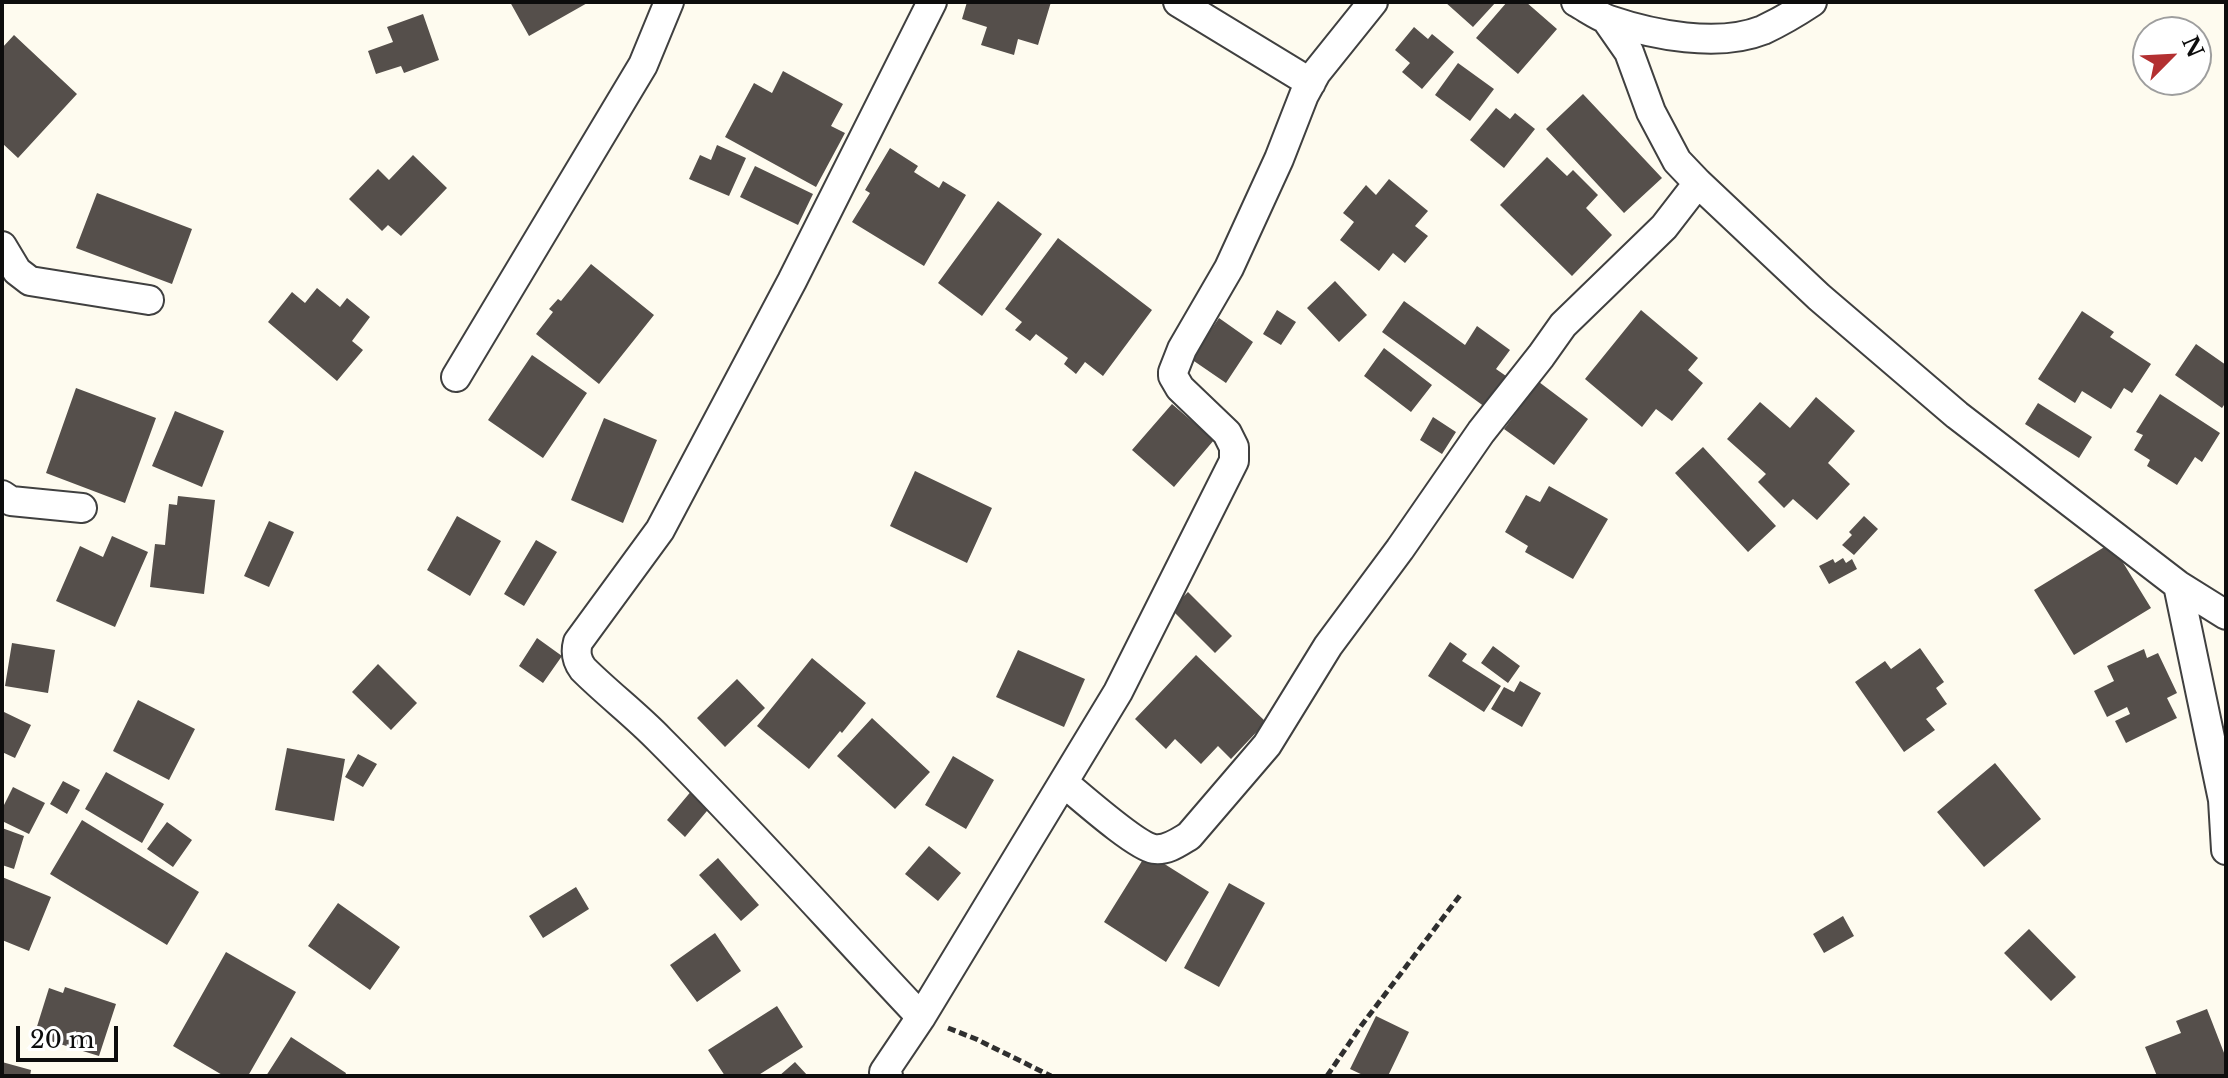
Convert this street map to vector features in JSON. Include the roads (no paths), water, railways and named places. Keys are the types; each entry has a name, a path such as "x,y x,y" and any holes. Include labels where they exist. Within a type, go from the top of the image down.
{"street":[{"path":"456,377 643,65 669,2"},
{"path":"921,1017 669,748 583,669 578,662 576,649 578,642 660,530 792,281 932,2"},
{"path":"1178,2 1311,83"},
{"path":"884,1075 1118,692 1234,461 1234,447 1227,433 1180,388 1173,372 1182,349 1229,268 1279,159 1304,95 1316,73 1373,2"},
{"path":"1576,2 1606,19 1690,39 1732,38 1761,31 1812,2"},
{"path":"1606,19 1629,52 1651,112 1677,161 1698,183 1819,297 1957,415 2178,585 2226,615"},
{"path":"1064,783 1140,843 1155,849 1173,846 1189,836 1267,745 1328,646 1481,432 1563,325 1664,227 1698,183"},
{"path":"2,246 9,275 149,300"},
{"path":"2,495 11,501 82,508"},
{"path":"2178,585 2223,800 2226,850"}]}
